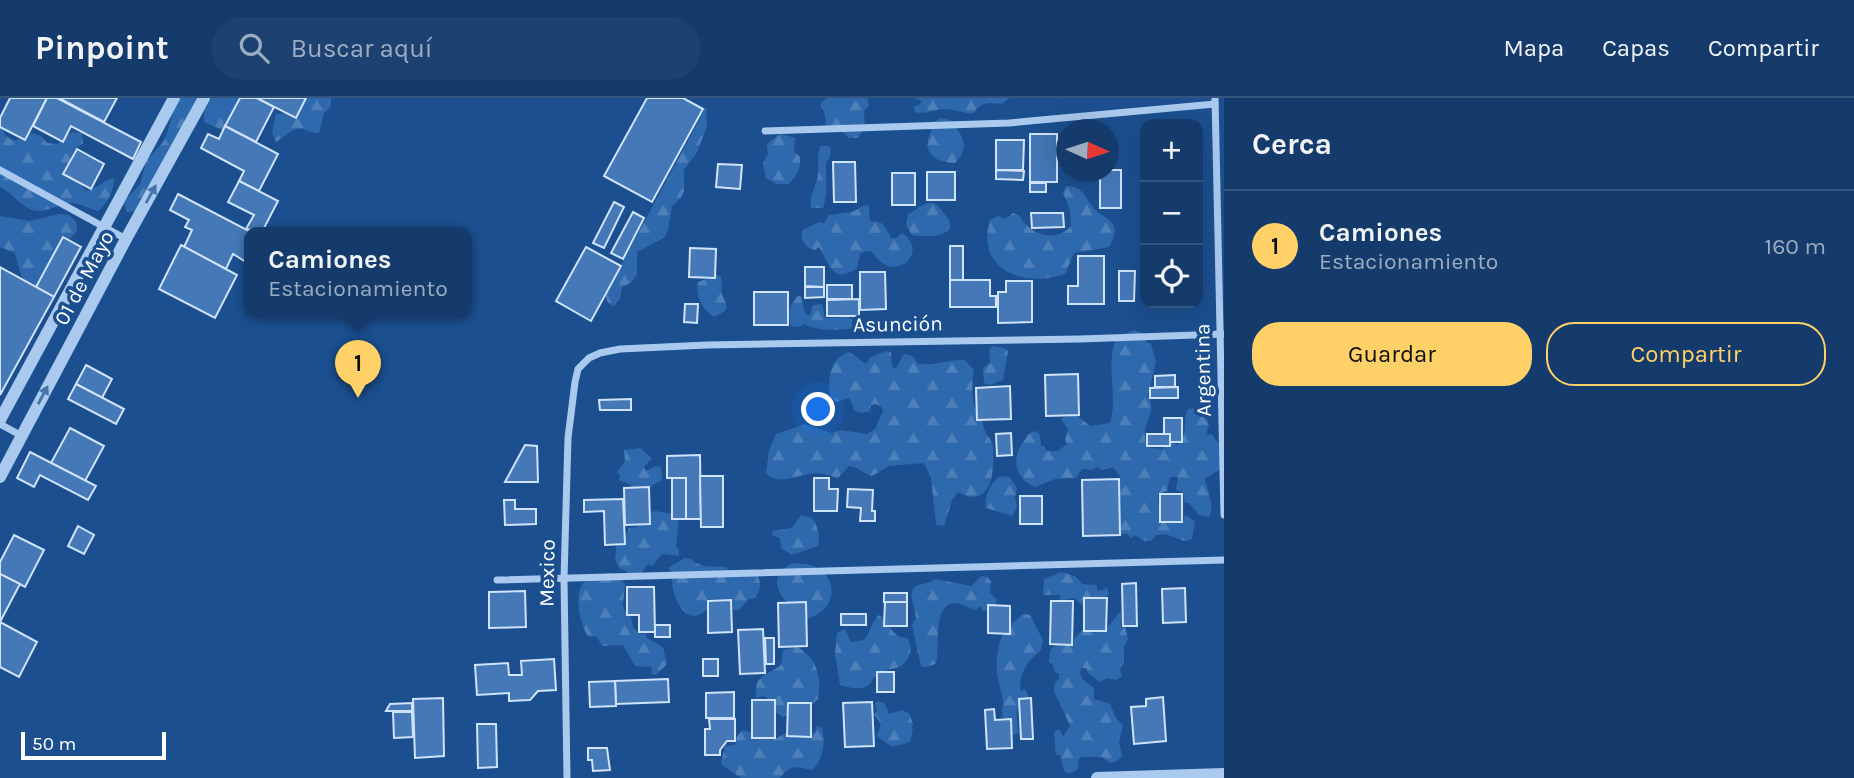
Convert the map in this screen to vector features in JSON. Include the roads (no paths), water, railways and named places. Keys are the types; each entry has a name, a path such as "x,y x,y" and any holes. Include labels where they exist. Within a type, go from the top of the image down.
{"street":[{"name":"01 de Mayo","path":"0,422 173,98"},
{"name":"01 de Mayo","path":"0,477 204,98"},
{"path":"765,131 1009,123 1215,101"},
{"name":"Argentina","path":"1215,101 1224,515"},
{"path":"0,170 126,239"},
{"name":"Asunción","path":"578,369 589,358 620,349 1221,334"},
{"name":"Mexico","path":"567,778 564,579 568,438 578,369"},
{"path":"0,422 22,436"},
{"path":"497,580 1224,559"},
{"path":"1097,778 1224,774"}],"place":[{"name":"Camiones","path":"358,398"}]}
